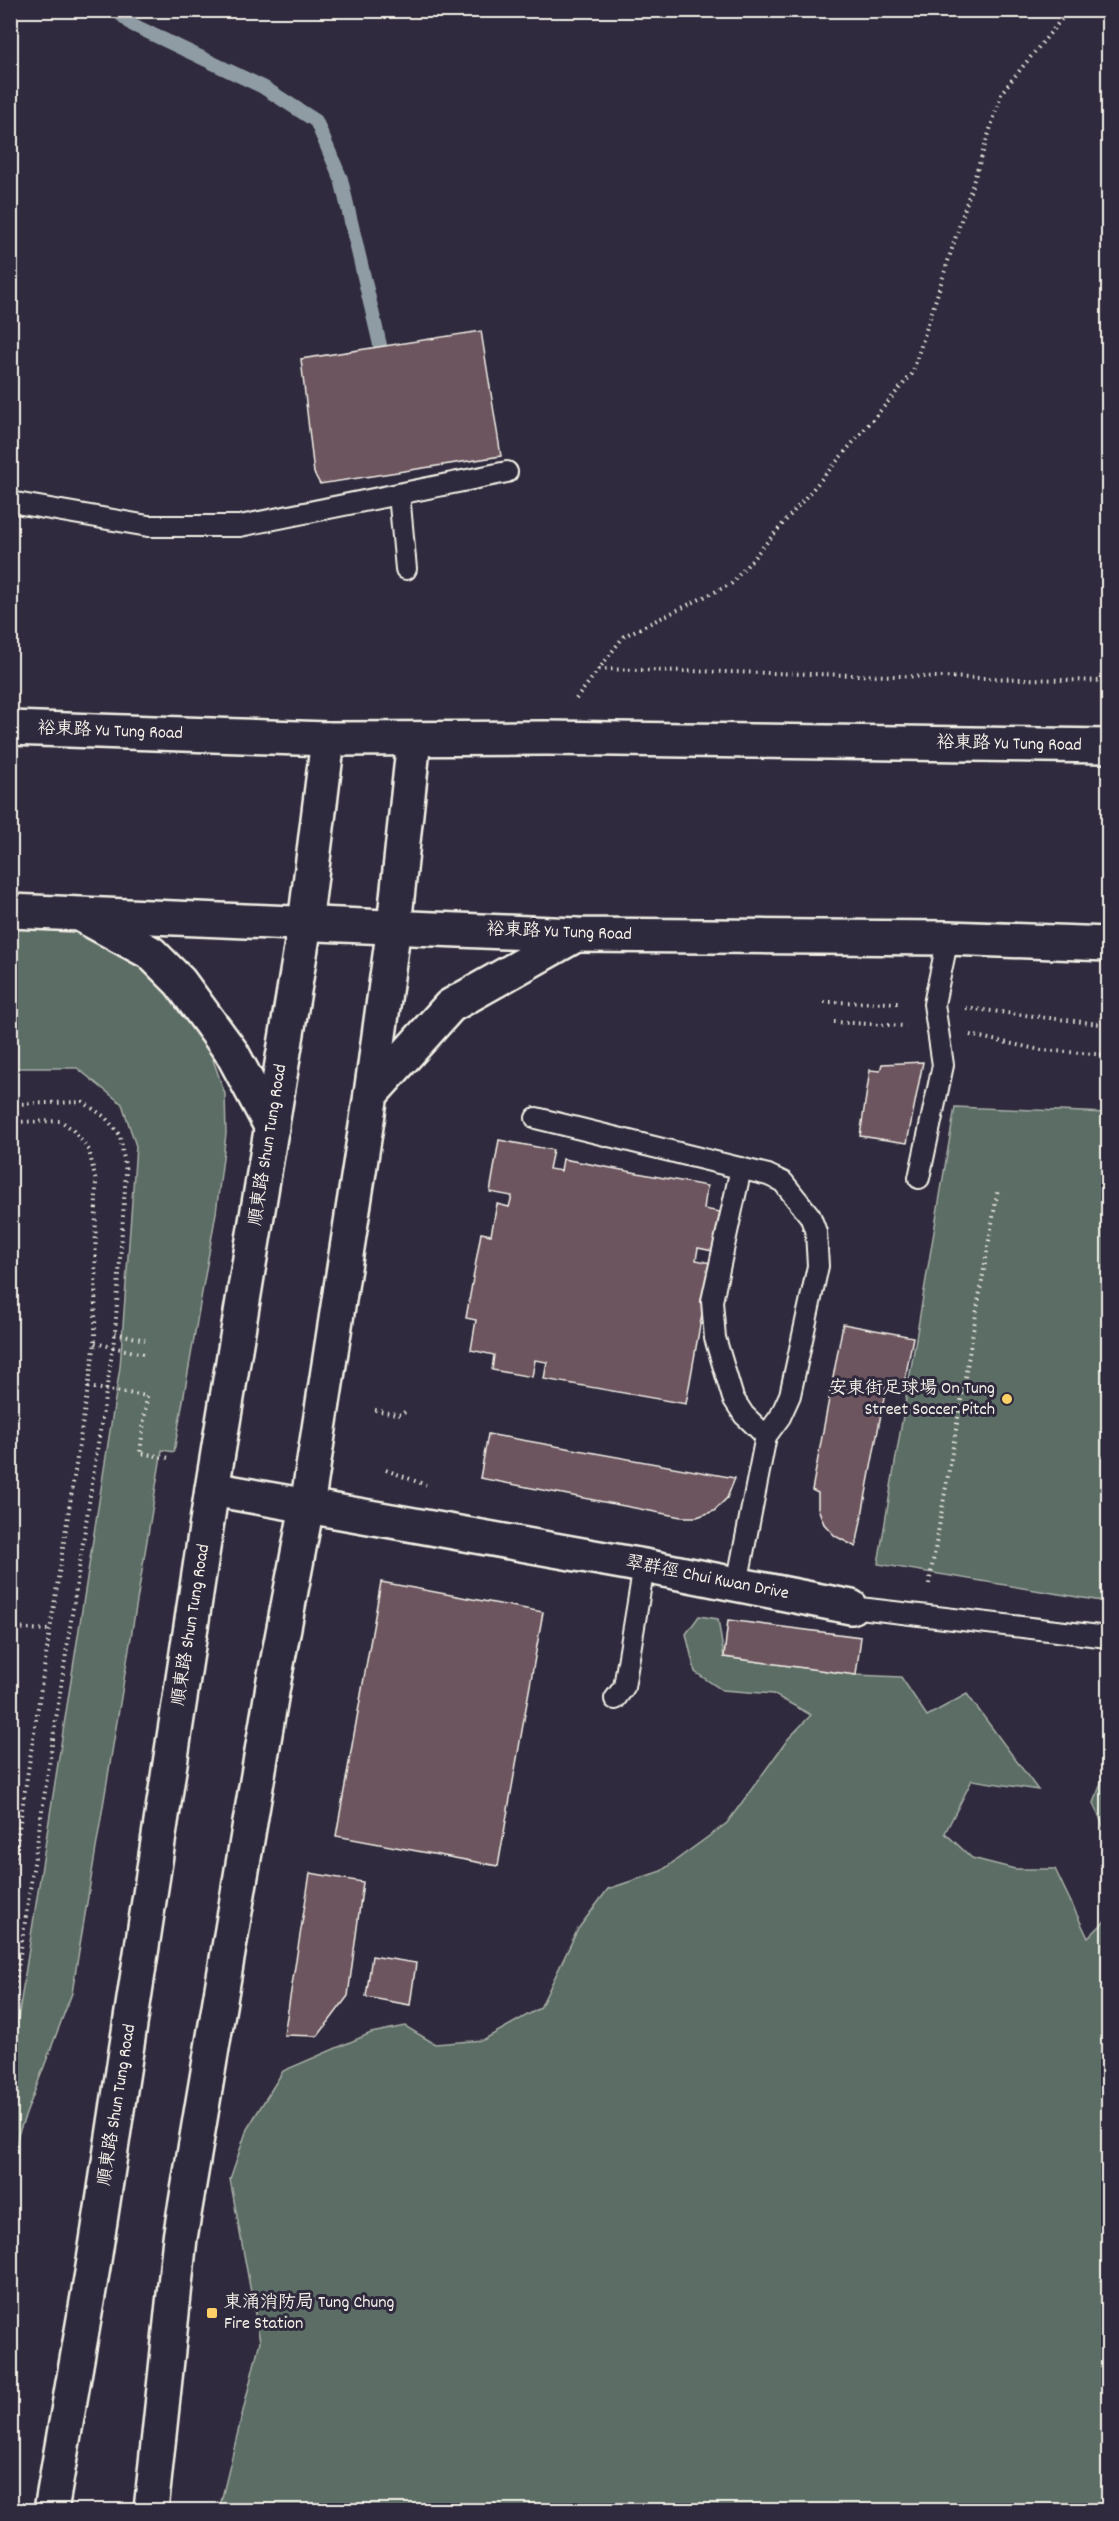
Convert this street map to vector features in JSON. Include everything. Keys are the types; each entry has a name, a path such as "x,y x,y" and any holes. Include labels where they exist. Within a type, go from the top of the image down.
{"main road":[{"name":"裕東路 Yu Tung Road","path":"10,728 328,739 547,738 1108,746"},
{"name":"順東路 Shun Tung Road","path":"51,2511 93,2267 212,1489 305,924 328,739"},
{"path":"151,2511 182,2228 270,1703 307,1506 372,1094 394,926 414,739"},
{"name":"裕東路 Yu Tung Road","path":"10,911 576,935 948,938 1108,944"},
{"path":"79,913 151,953 180,982 232,1053 272,1128"},
{"path":"372,1094 450,1006 576,935"},
{"name":"翠群徑 Chui Kwan Drive","path":"212,1489 644,1566 851,1607"}],"lane":[{"path":"10,502 148,526 240,526 507,472"},
{"path":"399,494 406,569"},
{"path":"919,1178 943,1065 934,1004 948,938"},
{"path":"536,1118 768,1175 783,1182 810,1216 816,1232 818,1266 790,1395 780,1417 765,1436 737,1584"},
{"path":"741,1168 712,1301 715,1338 733,1398 744,1416 765,1436"},
{"path":"615,1699 624,1687 644,1566"},
{"name":"翠群徑 Chui Kwan Drive","path":"851,1607 1108,1638"}],"path":[{"path":"547,738 624,636 731,584 912,374 1002,92 1069,10"},
{"path":"599,669 1108,681"},
{"path":"10,1104 83,1102 105,1117 120,1135 126,1172 115,1333 10,2020"},
{"path":"10,1122 61,1121 72,1129 89,1150 96,1182 95,1343 10,1886"},
{"path":"929,1577 998,1189"},
{"path":"115,1333 145,1340"},
{"path":"95,1343 143,1354"},
{"path":"88,1387 147,1396 140,1453 170,1458"},
{"path":"375,1410 401,1415 408,1409"},
{"path":"10,1628 50,1630"}],"green space":[{"path":"11,923 62,925 128,950 179,989 209,1048 225,1094 226,1134 216,1213 174,1452 162,1450 72,1993 18,2135 11,2187 11,2064 120,1367 136,1146 122,1104 77,1068 11,1068"},
{"name":"安東街足球場 On Tung Street Soccer Pitch","path":"955,1107 1108,1113 1108,1602 878,1564"},
{"path":"699,1616 718,1619 724,1657 856,1675 901,1677 927,1716 967,1694 1038,1790 972,1780 945,1833 972,1858 1015,1869 1055,1869 1088,1938 1108,1918 1108,2510 219,2510 260,2341 230,2179 247,2129 283,2071 371,2033 405,2026 435,2044 483,2040 540,2008 578,1929 608,1889 661,1871 727,1823 788,1739 811,1715 773,1694 722,1690 695,1672 686,1634"},
{"path":"1105,1771 1108,1771 1107,1836 1094,1803"}],"building":[{"path":"481,331 501,456 320,484 314,473 301,359"},
{"path":"923,1062 907,1143 860,1136 870,1070 880,1071 882,1064"},
{"path":"499,1140 553,1150 549,1169 561,1171 563,1159 707,1186 704,1209 720,1212 713,1251 698,1248 696,1260 711,1263 686,1404 544,1379 547,1362 535,1360 532,1377 492,1370 494,1355 471,1350 476,1320 466,1318 481,1233 491,1235 497,1204 509,1207 512,1196 490,1192"},
{"path":"843,1324 913,1337 904,1384 887,1382 856,1547 835,1536 824,1524 818,1508 818,1493 812,1490"},
{"path":"488,1434 735,1478 727,1498 714,1511 697,1517 681,1517 480,1478"},
{"path":"381,1582 543,1612 498,1866 336,1836"},
{"path":"728,1620 861,1637 856,1675 724,1657"},
{"path":"310,1873 363,1882 348,1996 318,2036 284,2035"},
{"path":"372,1956 416,1963 410,2005 366,1997"}],"waterway":[{"path":"116,10 133,25 263,87 316,121 341,179 384,362"}],"place":[{"name":"安東街足球場 On Tung Street Soccer Pitch","path":"1007,1399"},
{"name":"東涌消防局 Tung Chung Fire Station","path":"212,2313"}]}
